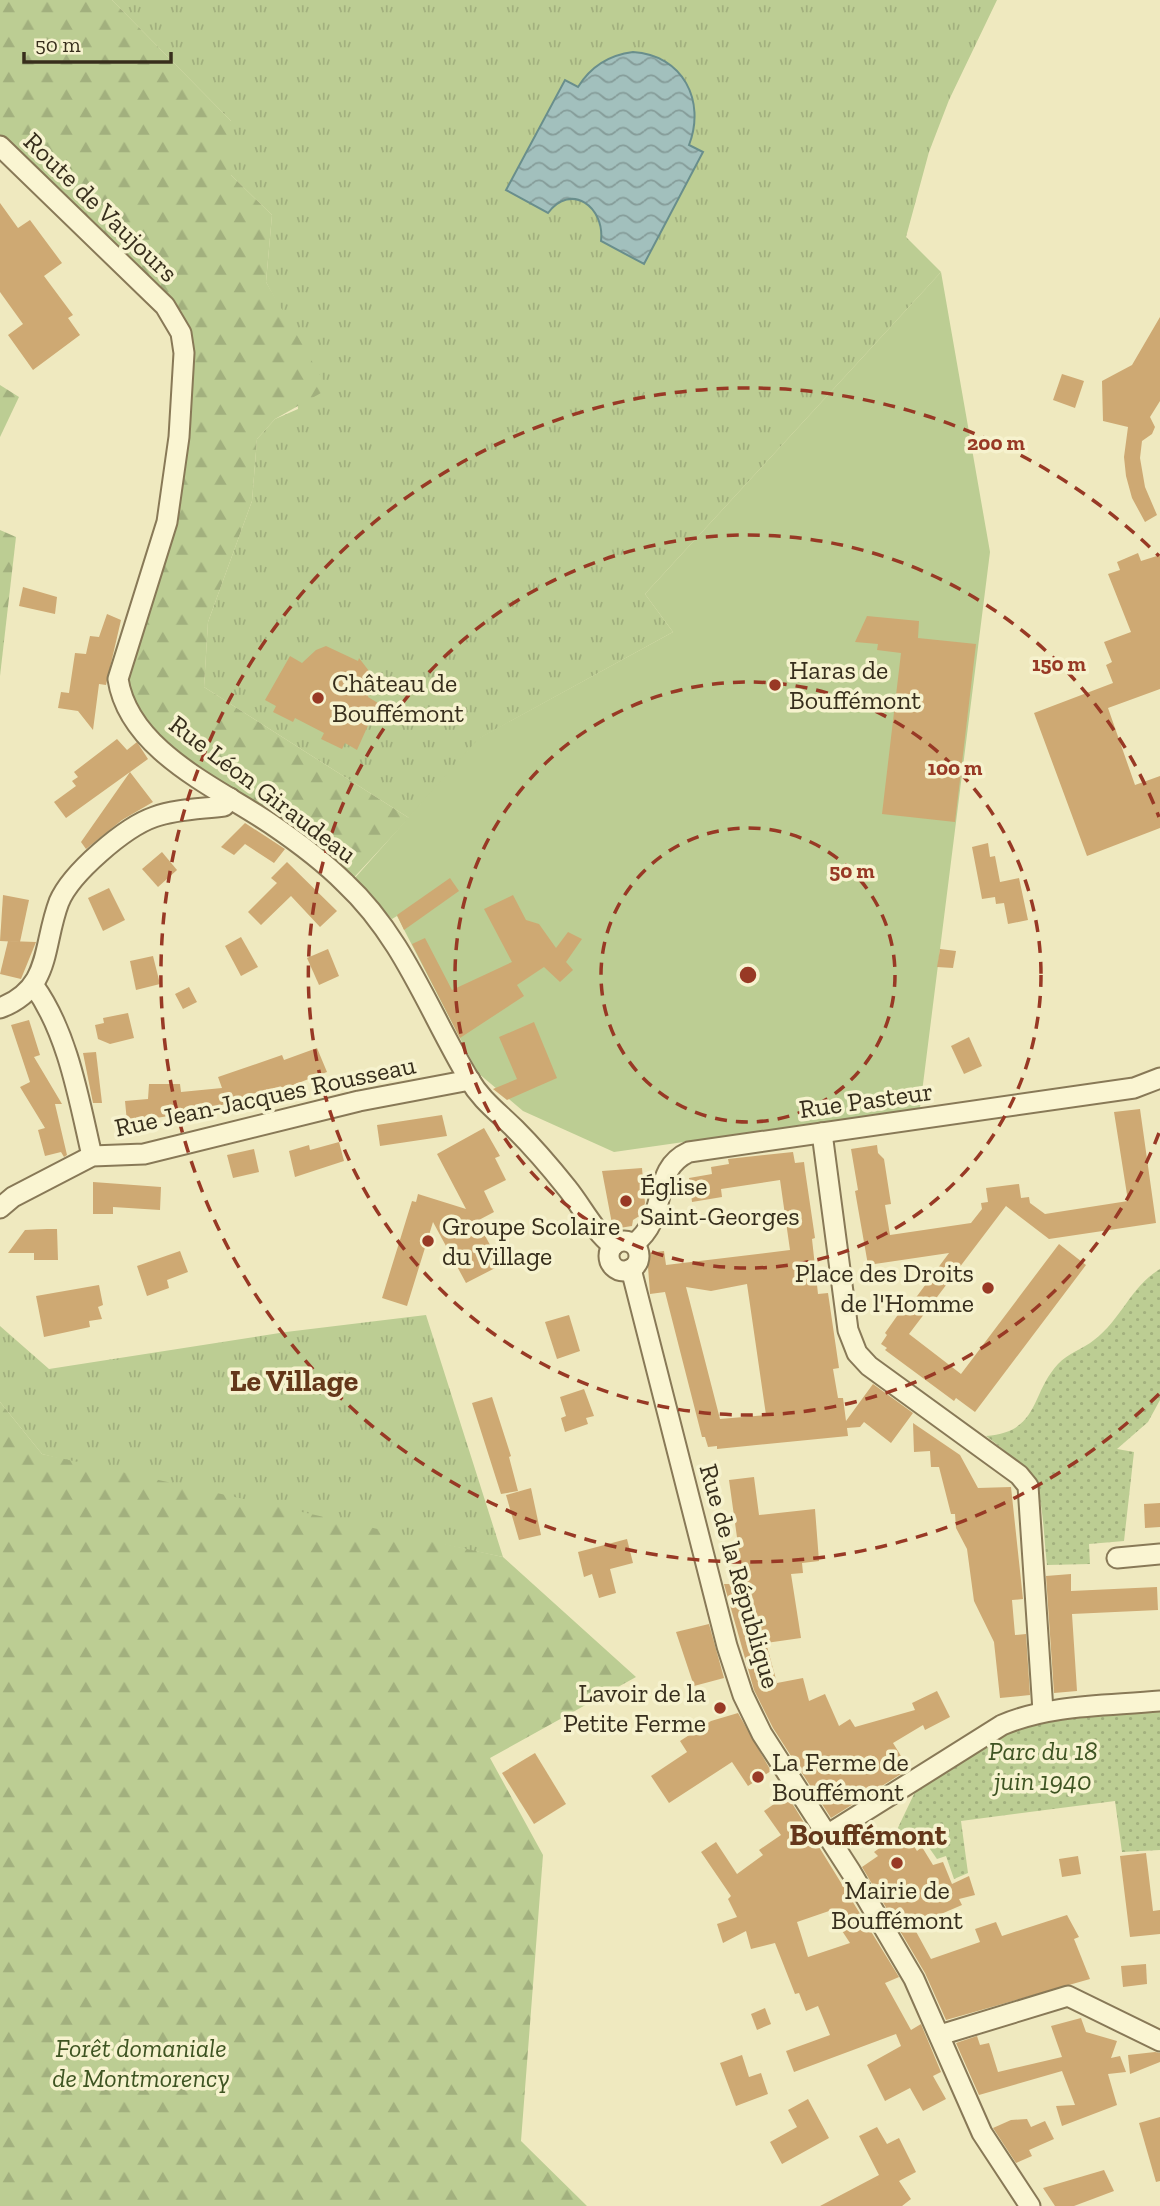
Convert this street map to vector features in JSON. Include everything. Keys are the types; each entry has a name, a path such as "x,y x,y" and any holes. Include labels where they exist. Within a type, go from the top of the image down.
{"street":[{"name":"Route de Vaujours","path":"0,146 165,306"},
{"name":"Rue Léon Giraudeau","path":"165,306 181,333 184,353 179,437 167,522 118,679 120,692 145,734 164,752 272,824 330,869 361,900 405,958 470,1080 490,1108 517,1131 568,1190 594,1227 613,1246"},
{"path":"0,1008 17,1002 34,986 60,901 70,881 104,851 152,818 224,806 230,798"},
{"path":"34,986 46,1002 68,1062 92,1156"},
{"name":"Rue Pasteur","path":"634,1244 652,1226 663,1181 669,1168 682,1156 1134,1088 1160,1078"},
{"name":"Rue Jean-Jacques Rousseau","path":"0,1208 13,1196 92,1156 144,1154 247,1131 359,1101 470,1080"},
{"path":"822,1133 848,1330 857,1353 900,1390 1020,1475 1028,1486 1043,1711"},
{"path":"625,1241 634,1244 639,1258 631,1269 620,1270 613,1266 609,1254 613,1246 625,1241"},
{"name":"Rue de la République","path":"631,1269 727,1646 743,1695 789,1780 827,1835 914,1979 982,2133 1030,2206"},
{"path":"1117,1558 1160,1554"},
{"path":"827,1835 1002,1725 1043,1711 1160,1701"},
{"path":"940,2035 1068,1996 1160,2041"}],"green space":[{"path":"0,0 112,0 231,121 231,175 272,215 266,282 328,389 275,419 257,439 252,501 208,622 204,687 409,818 347,885 164,752 120,692 167,522 181,333 0,146"},
{"path":"112,0 997,0 949,100 929,152 906,237 941,272 645,594 673,632 480,738 409,818 204,687 208,622 252,501 257,439 275,419 298,409 292,331 266,282 272,215 231,175 231,121"},
{"name":"Haras de Bouffémont","path":"941,272 990,552 920,1108 614,1152 523,1111 478,1073 397,916 392,919 354,879 479,738 673,632 645,594"},
{"path":"0,385 19,397 0,437"},
{"path":"0,530 16,537 0,676"},
{"path":"1160,1269 1160,1400 1148,1422 1117,1449 1134,1452 1124,1541 1089,1544 1090,1564 1047,1565 1041,1504 1037,1490 1021,1466 986,1436 1003,1433 1025,1419 1058,1364 1103,1332 1141,1284"},
{"path":"426,1315 503,1557 143,1481 42,1454 0,1402 0,1326 49,1369 286,1332"},
{"name":"Forêt domaniale de Montmorency","path":"0,1402 42,1454 503,1557 636,1677 490,1758 543,1855 521,2141 587,2206 0,2206"},
{"name":"Parc du 18 juin 1940","path":"1160,1712 1160,1850 1122,1852 1115,1801 961,1821 968,1873 954,1879 946,1856 937,1859 925,1842 919,1846 910,1832 897,1840 894,1836 915,1792 1004,1731 1034,1721"}],"water":[{"path":"633,52 650,55 665,62 677,71 686,83 694,112 694,128 689,145 703,152 644,264 601,241 598,218 585,203 576,199 567,200 557,204 548,213 506,190 565,80 578,87 601,63"}],"building":[{"path":"0,203 18,228 30,220 62,263 44,276 73,315 68,318 80,335 33,370 8,335 23,324 0,292"},
{"path":"1160,317 1160,401 1150,417 1155,427 1152,434 1142,441 1140,458 1145,487 1157,515 1145,522 1132,498 1126,476 1124,457 1128,427 1103,421 1102,381 1132,365"},
{"path":"1062,374 1084,381 1075,408 1053,400"},
{"path":"1138,553 1141,561 1160,555 1160,689 1108,708 1135,785 1160,776 1160,828 1087,856 1034,713 1113,683 1106,665 1112,662 1104,642 1131,632 1108,574 1120,570 1117,562"},
{"path":"23,587 57,597 55,614 19,606"},
{"path":"107,614 121,620 106,685 99,684 93,730 78,711 58,708 61,692 69,693 75,653 86,654 90,636 99,637"},
{"path":"867,616 919,621 918,638 976,644 955,822 882,814 901,653 877,650 878,644 855,642"},
{"name":"Château de Bouffémont","path":"326,646 358,661 359,658 369,671 368,697 378,703 357,750 345,743 342,749 321,739 324,733 295,718 293,722 273,712 276,706 265,700 290,656 302,663 316,650"},
{"path":"117,739 127,750 137,742 148,759 66,818 54,802 76,786 72,781 78,777 74,772"},
{"path":"130,772 153,802 122,820 86,849 81,842"},
{"path":"245,823 285,849 274,863 245,844 234,855 221,847"},
{"path":"988,843 990,857 995,856 1000,882 1019,878 1028,920 1008,924 1004,903 996,904 995,897 982,899 972,847"},
{"path":"162,852 177,870 158,887 142,869"},
{"path":"287,862 337,911 320,927 291,896 261,925 248,912 277,883 271,878"},
{"path":"450,878 459,891 404,930 397,915"},
{"path":"109,888 125,920 103,931 88,898"},
{"path":"3,895 29,900 20,942 0,941"},
{"path":"513,895 526,920 539,924 556,948 568,932 582,939 566,962 573,970 560,982 544,967 517,985 524,996 460,1038 412,944 425,938 452,990 512,962 484,909"},
{"path":"241,937 258,967 241,976 225,946"},
{"path":"8,941 36,942 21,979 0,974"},
{"path":"328,949 339,976 319,985 307,958"},
{"path":"940,949 956,951 953,968 937,967"},
{"path":"153,956 160,984 136,990 130,961"},
{"path":"189,987 197,1002 183,1009 175,994"},
{"path":"128,1013 134,1038 110,1044 98,1039 95,1025 104,1023 103,1018"},
{"path":"29,1020 40,1055 34,1057 62,1104 55,1104 67,1155 64,1157 61,1152 45,1156 38,1130 45,1128 20,1087 30,1082 11,1025"},
{"path":"534,1022 557,1078 507,1100 493,1089 517,1079 499,1037"},
{"path":"969,1037 982,1066 964,1074 951,1046"},
{"path":"317,1048 327,1072 205,1111 127,1122 125,1101 148,1099 149,1084 180,1084 181,1092 222,1088 218,1077 282,1055 284,1060"},
{"path":"96,1052 102,1103 93,1103 83,1053"},
{"path":"1140,1109 1156,1223 1049,1239 1006,1206 909,1334 961,1374 1059,1244 1086,1265 975,1412 956,1398 954,1401 885,1350 887,1348 881,1344 887,1335 885,1333 902,1309 906,1311 949,1253 868,1265 855,1191 858,1190 851,1149 877,1145 878,1153 884,1159 891,1204 885,1205 890,1235 971,1223 982,1209 981,1203 988,1202 986,1188 1019,1184 1021,1198 1029,1197 1030,1203 1045,1214 1128,1201 1114,1112"},
{"path":"442,1115 447,1136 380,1146 377,1125"},
{"path":"484,1128 500,1156 495,1158 506,1180 484,1191 494,1212 477,1221 501,1265 466,1283 433,1222 407,1306 382,1298 412,1201 416,1202 418,1194 466,1209 437,1154"},
{"path":"339,1142 344,1161 295,1177 289,1151 309,1145 310,1150"},
{"path":"254,1149 259,1172 233,1178 227,1155"},
{"path":"793,1152 795,1163 804,1162 815,1238 812,1239 818,1294 828,1293 839,1368 833,1369 838,1398 843,1398 846,1421 873,1384 913,1413 891,1443 864,1422 860,1427 847,1428 848,1436 717,1449 717,1446 708,1447 705,1437 702,1437 665,1292 650,1294 647,1253 664,1251 666,1265 790,1250 780,1180 721,1189 722,1197 692,1202 689,1178 712,1174 711,1167 729,1164 728,1159","holes":["747,1284 766,1415 720,1419 686,1287 711,1291"]},
{"name":"Église Saint-Georges","path":"642,1168 645,1203 641,1215 633,1220 632,1226 613,1229 602,1171"},
{"path":"93,1182 161,1187 160,1210 113,1207 113,1214 93,1214"},
{"path":"57,1229 58,1260 34,1260 34,1253 8,1253 25,1230"},
{"path":"180,1251 188,1272 167,1280 169,1288 147,1296 137,1266"},
{"path":"99,1285 103,1305 98,1307 102,1319 89,1321 90,1327 44,1337 36,1296"},
{"path":"569,1315 580,1351 557,1359 545,1322"},
{"path":"584,1389 594,1416 586,1418 588,1424 565,1432 561,1418 566,1416 560,1397"},
{"path":"492,1397 511,1456 509,1457 518,1491 501,1494 472,1403"},
{"path":"913,1423 960,1455 978,1488 1011,1487 1023,1599 1012,1600 1015,1635 1026,1634 1030,1695 1000,1698 994,1642 974,1601 967,1549 956,1528 955,1514 951,1514 939,1467 931,1467 930,1451 914,1452"},
{"path":"754,1477 759,1515 815,1509 819,1561 802,1563 803,1573 791,1574 801,1638 766,1643 777,1683 803,1678 809,1701 825,1694 839,1726 850,1719 855,1727 915,1710 912,1703 937,1691 950,1717 925,1730 923,1725 893,1743 909,1769 831,1818 773,1728 754,1690 724,1584 739,1584 738,1574 742,1573 729,1480"},
{"path":"531,1488 541,1535 519,1540 506,1495"},
{"path":"1160,1503 1160,1527 1145,1528 1144,1504"},
{"path":"627,1539 633,1563 610,1569 616,1593 599,1598 592,1574 584,1577 578,1552"},
{"path":"1071,1574 1071,1591 1157,1587 1158,1610 1072,1614 1077,1691 1054,1693 1046,1576"},
{"path":"709,1624 724,1678 694,1686 676,1632"},
{"path":"738,1713 771,1771 748,1786 732,1762 669,1803 651,1776 687,1752 680,1741 711,1721"},
{"path":"535,1753 566,1804 534,1824 502,1773"},
{"path":"787,1795 899,1977 885,1983 911,2030 921,2024 941,2072 933,2076 946,2099 923,2111 910,2088 885,2101 867,2065 901,2046 896,2034 794,2072 786,2051 830,2035 818,2006 806,2011 799,1993 795,1994 775,1943 751,1949 746,1931 723,1943 717,1924 737,1917 728,1899 731,1896 701,1852 716,1842 737,1874 763,1855 759,1850 781,1835 764,1811","holes":["829,1911 850,1943 808,1957 797,1922"]},
{"path":"908,1837 917,1851 922,1847 933,1865 943,1862 952,1884 969,1876 975,1895 959,1899 962,1905 913,1926 931,1959 980,1942 975,1929 996,1922 1002,1936 1067,1915 1079,1937 1074,1939 1090,1979 946,2020 925,1973 862,1867 878,1856 874,1852 891,1840 895,1846"},
{"path":"1146,1853 1153,1911 1160,1910 1160,1934 1130,1937 1120,1856"},
{"path":"1078,1856 1081,1874 1062,1877 1059,1859"},
{"path":"1146,1964 1147,1984 1123,1987 1121,1966"},
{"path":"765,2008 771,2024 757,2030 751,2014"},
{"path":"1081,2018 1086,2032 1117,2041 1111,2058 1120,2056 1126,2072 1108,2074 1117,2105 1062,2126 1056,2106 1075,2105 1062,2071 979,2095 956,2043 977,2036 980,2045 989,2043 998,2072 1062,2057 1051,2026"},
{"path":"1160,2053 1160,2062 1130,2074 1128,2055"},
{"path":"742,2055 749,2077 761,2073 768,2094 736,2106 720,2063"},
{"path":"808,2099 829,2138 782,2164 770,2142 797,2127 788,2110"},
{"path":"1160,2117 1160,2181 1156,2182 1139,2123"},
{"path":"1027,2119 1031,2127 1045,2121 1054,2139 1029,2150 1032,2156 1016,2163 993,2128 1011,2120"},
{"path":"877,2127 887,2144 899,2138 916,2172 899,2181 911,2199 902,2206 820,2206 879,2175 859,2136"},
{"path":"1104,2170 1114,2191 1074,2206 1055,2206 1043,2188"}],"place":[{"name":"Haras de Bouffémont","path":"775,685"},
{"name":"Château de Bouffémont","path":"318,698"},
{"name":"Église Saint-Georges","path":"626,1201"},
{"name":"Groupe Scolaire du Village","path":"428,1241"},
{"name":"Place des Droits de l'Homme","path":"988,1288"},
{"name":"Lavoir de la Petite Ferme","path":"720,1708"},
{"name":"La Ferme de Bouffémont","path":"758,1777"},
{"name":"Mairie de Bouffémont","path":"897,1863"}],"district":[{"name":"Le Village","path":"294,1381"},
{"name":"Bouffémont","path":"868,1835"}]}
